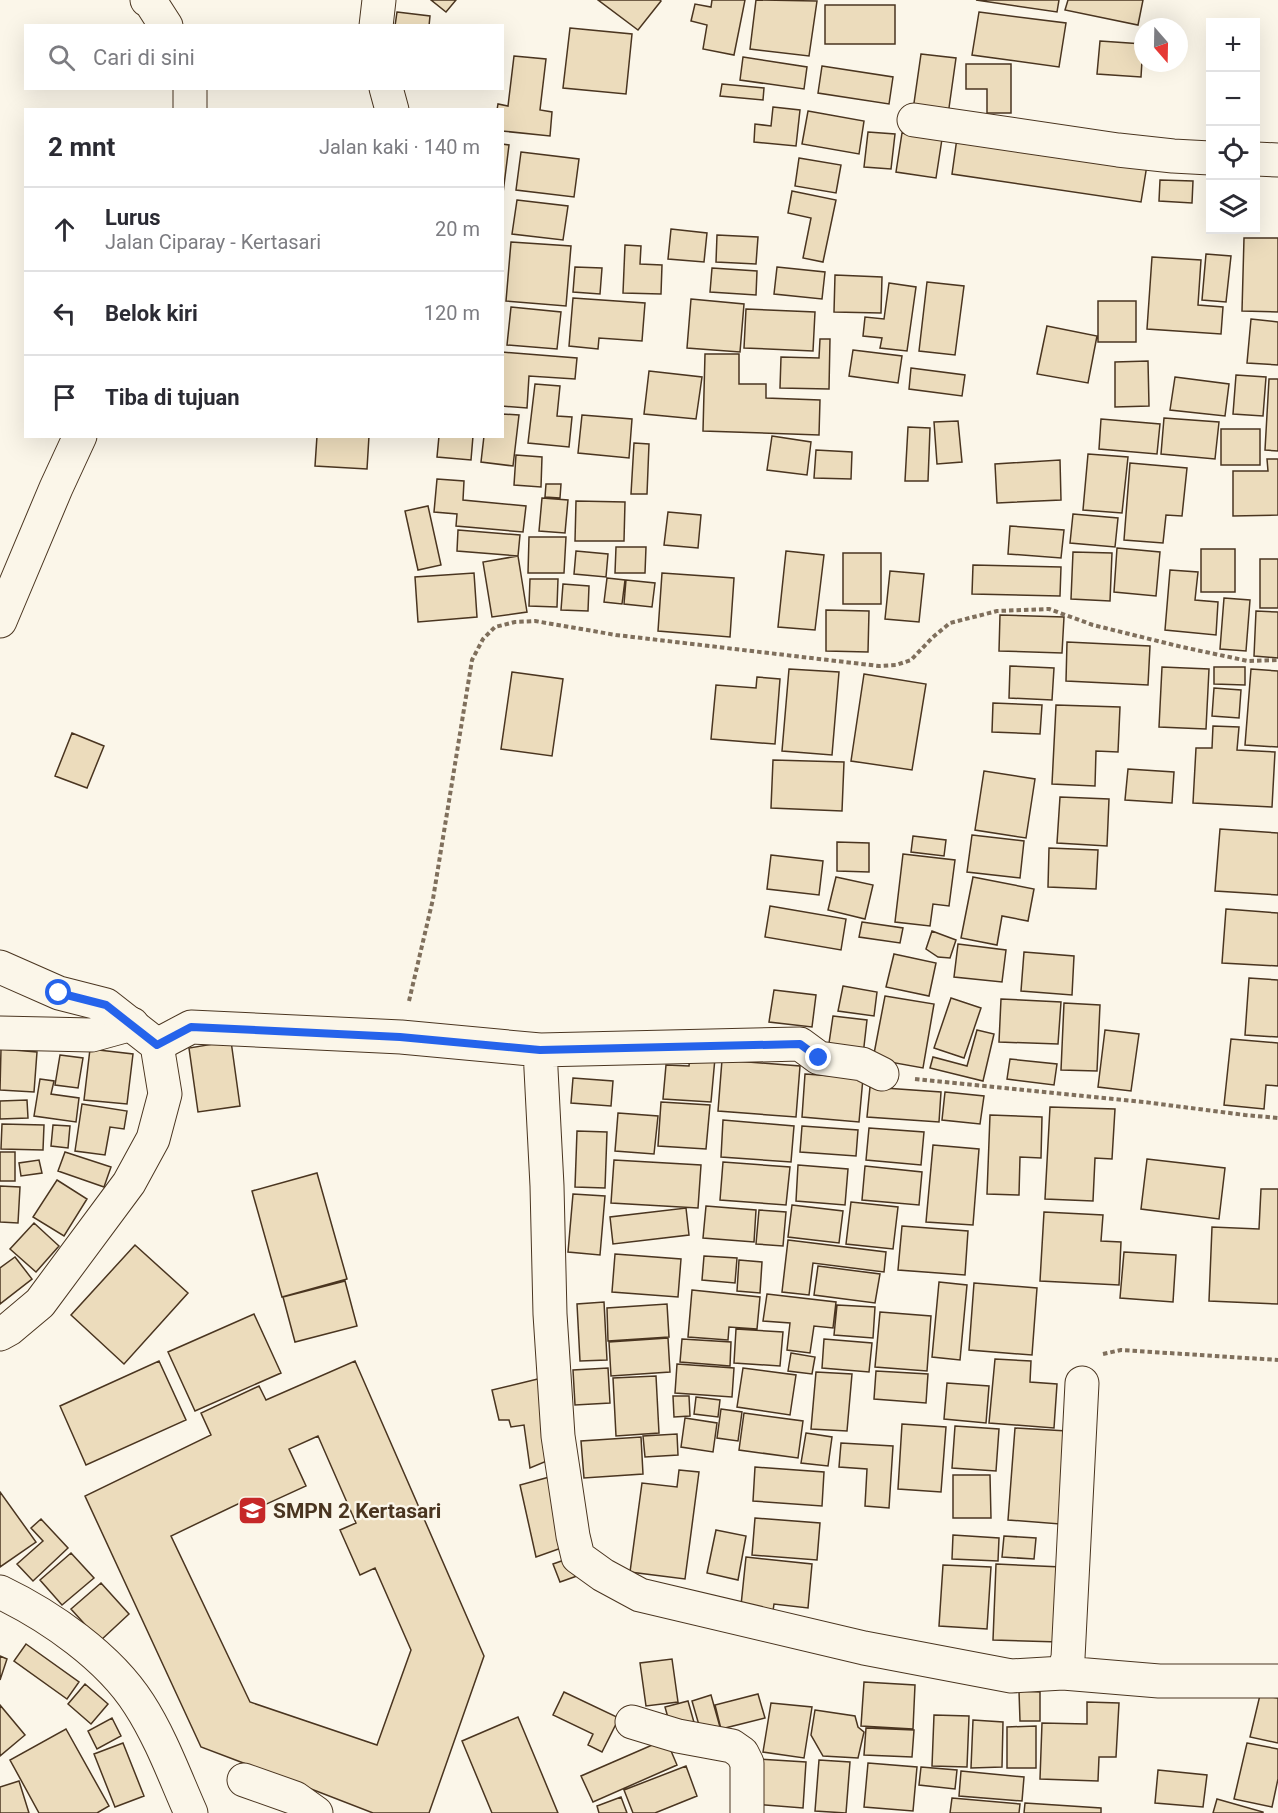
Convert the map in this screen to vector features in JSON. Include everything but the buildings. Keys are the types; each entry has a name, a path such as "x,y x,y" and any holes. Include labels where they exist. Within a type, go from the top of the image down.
{"street":[{"path":"147,0 165,24"},
{"path":"376,24 379,0"},
{"path":"190,90 190,108"},
{"path":"387,90 391,108"},
{"path":"914,120 1118,150 1206,158"},
{"path":"1260,159 1278,160"},
{"path":"0,621 79,438"},
{"path":"0,967 59,993 106,1005 145,1035 165,1094 153,1139 115,1204 40,1303 0,1334"},
{"path":"0,1033 145,1035 191,1027 400,1037 540,1050 800,1044 819,1058 862,1064 882,1074"},
{"path":"540,1050 548,1186 550,1314 558,1436 578,1557 603,1575 640,1595 864,1648 1011,1676 1063,1673 1160,1681 1278,1681"},
{"path":"1063,1673 1068,1658 1082,1383"},
{"path":"0,1592 28,1605 78,1640 112,1673 139,1704 191,1813"},
{"path":"632,1722 678,1736 732,1746 742,1753 747,1762 747,1813"},
{"path":"244,1780 295,1798 316,1813"}],"path":[{"path":"400,1037 433,899 472,660 483,639 495,627 515,622 535,621 616,635 879,666 896,665 911,660 933,637 951,623 997,611 1049,609 1093,625 1182,647 1248,661 1278,660"},
{"path":"882,1074 1278,1118"},
{"path":"1082,1383 1088,1366 1094,1358 1114,1351 1278,1360"}],"place":[{"name":"SMPN 2 Kertasari","path":"252,1511"}],"route":[{"path":"59,993 106,1005 157,1045 191,1027 400,1037 540,1050 800,1044 819,1058"}]}
